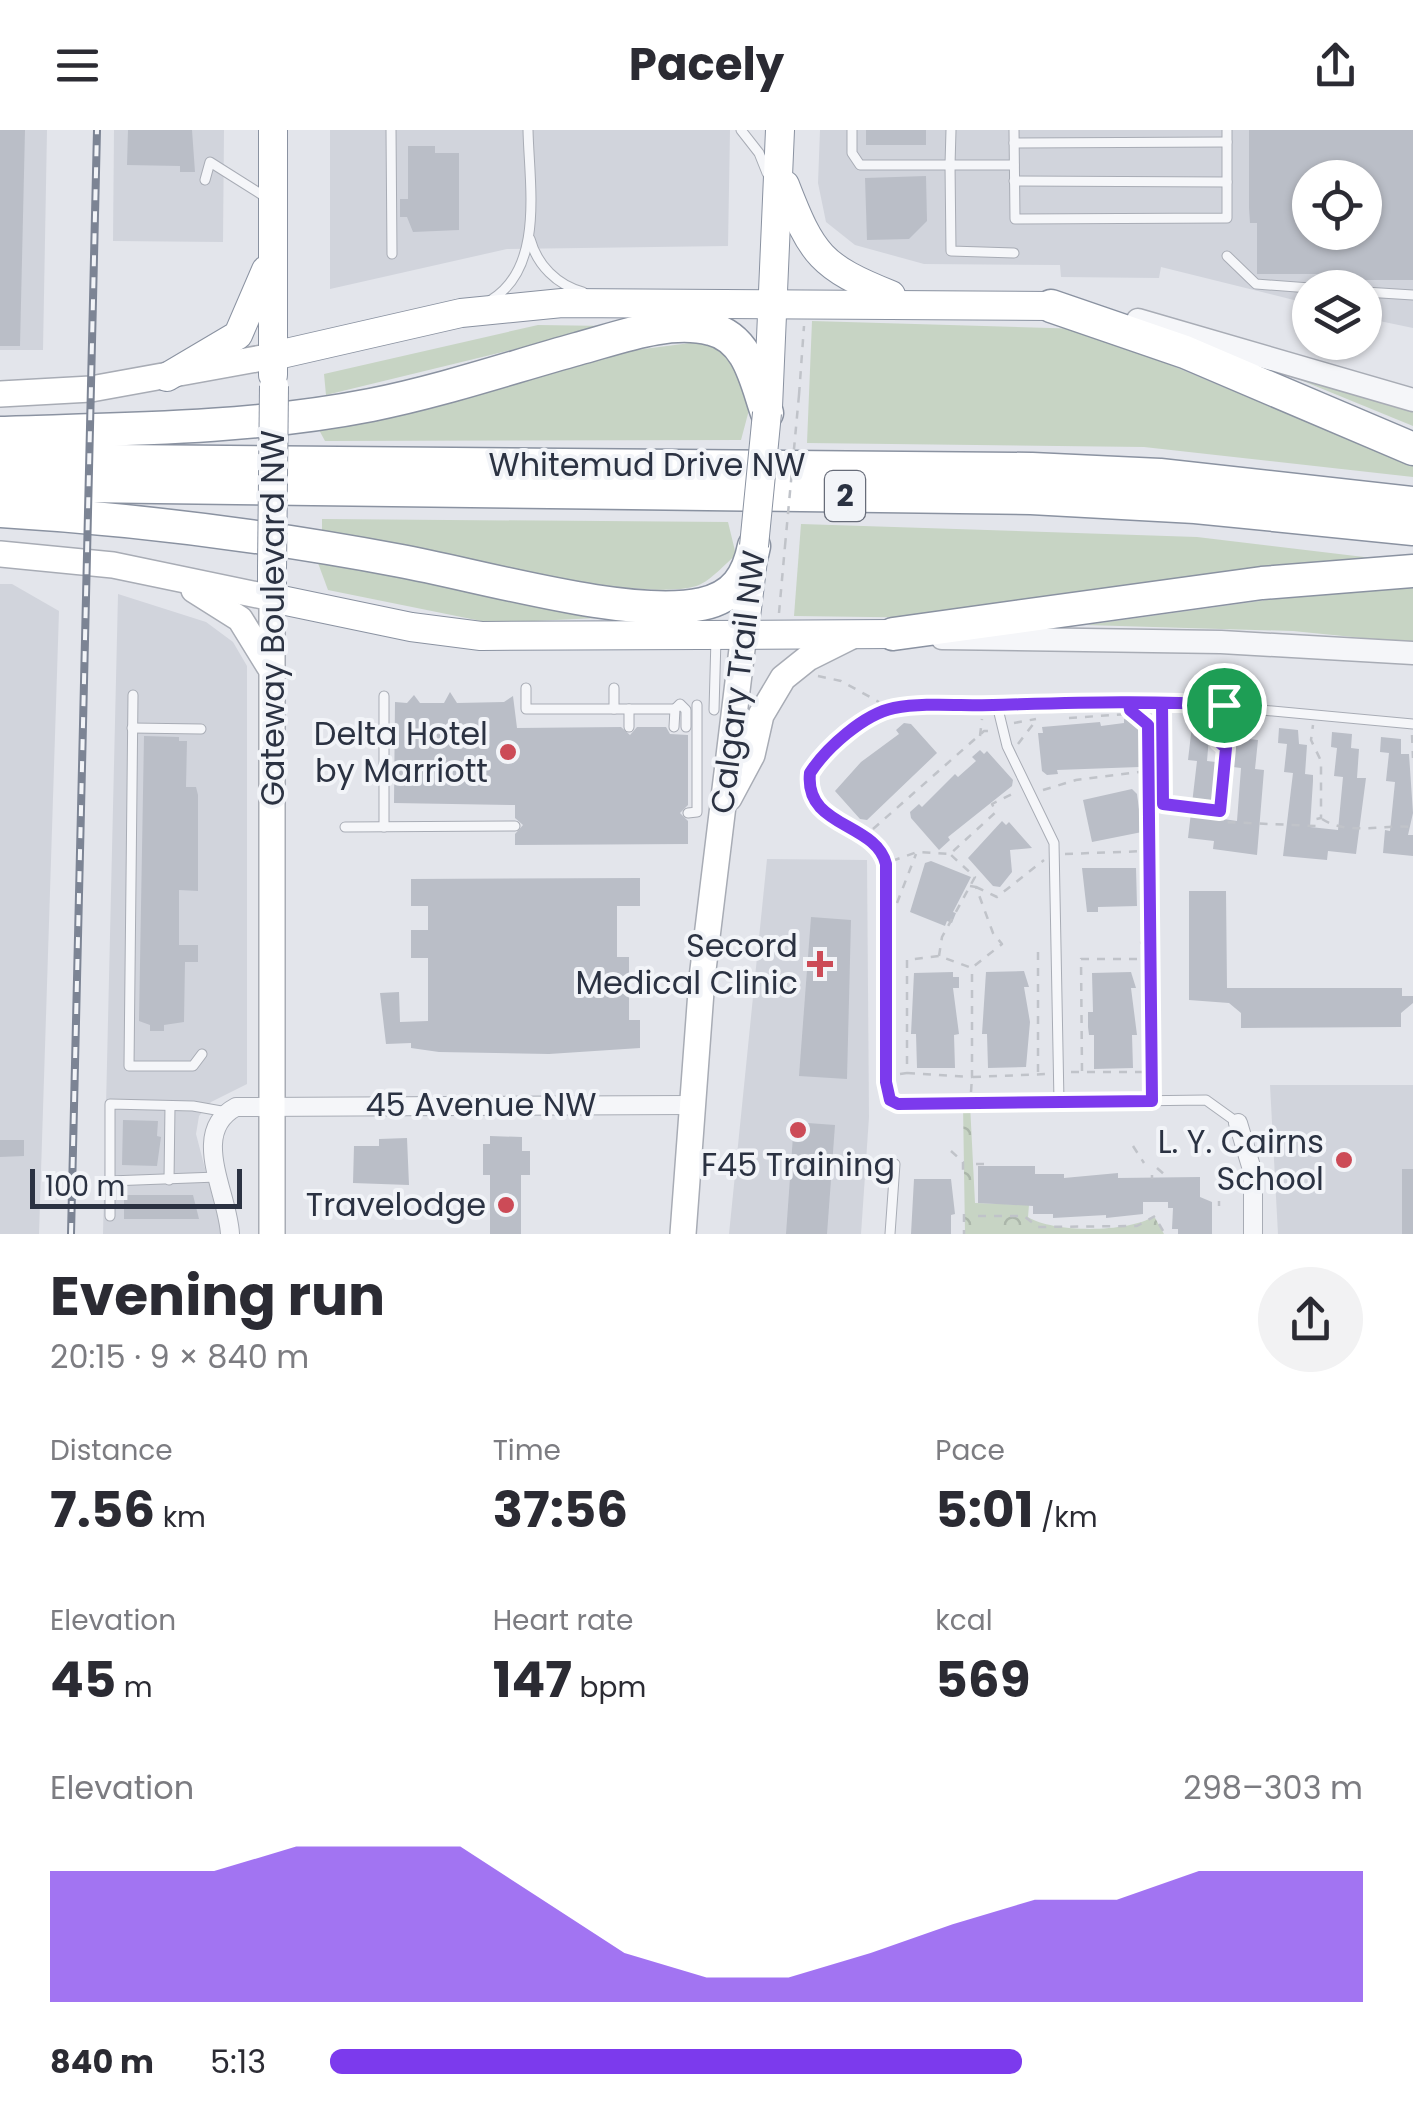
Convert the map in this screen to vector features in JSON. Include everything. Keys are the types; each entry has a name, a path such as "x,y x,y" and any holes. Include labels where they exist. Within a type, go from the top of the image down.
{"highway":[{"name":"Gateway Boulevard NW","path":"272,598 274,130"},
{"name":"Calgary Trail NW","path":"730,633 770,546 767,413 779,219 780,130"},
{"path":"780,170 806,235 828,264 846,278 906,301"},
{"path":"167,377 238,335 273,250"},
{"path":"273,356 461,313 620,301 906,301 1050,306 1185,352 1413,449"},
{"path":"0,433 214,426 307,415 420,393 637,333 689,327 710,328 734,340 750,363 767,413"},
{"name":"Whitemud Drive NW","path":"0,460 769,465 1100,472 1413,503"},
{"name":"Whitemud Drive NW","path":"0,485 1031,498 1214,509 1413,529"},
{"path":"0,511 123,518 253,534 573,595 662,605 706,604 726,594 770,546"},
{"path":"272,598 411,627 482,636 852,636 894,634 1262,583 1413,571"}],"main road":[{"path":"0,394 90,389 273,356"},
{"path":"0,554 113,565 272,598"},
{"path":"113,565 169,578 230,611 251,633 273,674"},
{"name":"Gateway Boulevard NW","path":"272,598 272,1234"},
{"name":"Calgary Trail NW","path":"683,1234 690,1106 722,811 730,633"},
{"path":"722,811 752,756 760,715 783,678 808,658 852,636"}],"street":[{"path":"1050,306 1097,308 1413,400"},
{"path":"894,634 955,640 1237,642 1413,653"},
{"path":"230,1234 212,1135 227,1112 236,1107 272,1106"},
{"name":"45 Avenue NW","path":"272,1106 690,1106"},
{"path":"1238,1123 1253,1174 1253,1234"}],"lane":[{"path":"391,130 392,254"},
{"path":"461,313 496,298 524,258 529,236 528,130"},
{"path":"741,130 762,158 779,219"},
{"path":"852,130 852,153 860,164 1014,165"},
{"path":"951,130 951,252 1014,253"},
{"path":"1014,130 1014,219 1228,218 1227,130"},
{"path":"1014,143 1227,142"},
{"path":"205,180 210,162 274,203"},
{"path":"1014,181 1227,182"},
{"path":"529,236 534,254 561,283 620,301"},
{"path":"1228,256 1256,284 1292,287"},
{"path":"1382,293 1413,295"},
{"path":"714,710 730,633"},
{"path":"526,688 526,709 629,709 678,703 686,710 686,727"},
{"path":"614,688 614,709"},
{"path":"133,694 130,1066 192,1066 202,1054"},
{"path":"384,696 384,827"},
{"path":"674,728 678,703"},
{"path":"1162,703 1163,804"},
{"path":"1238,1123 1206,1100 898,1104 890,1100 886,1082 886,864 882,849 865,835 840,826 821,806 809,784 810,773 864,721 890,709 1162,703 1224,705 1413,724"},
{"path":"688,813 697,812 698,705"},
{"path":"996,705 1002,730 1047,822 1056,855 1059,1102"},
{"path":"628,728 629,709"},
{"path":"132,728 201,729"},
{"path":"346,828 515,826"},
{"path":"110,1216 110,1104 227,1112"},
{"path":"169,1180 170,1106"},
{"path":"890,1234 896,1164"},
{"path":"110,1181 220,1176"}],"path":[{"path":"779,618 770,546 799,395 805,314"},
{"path":"812,677 841,681 890,709"},
{"path":"980,737 982,705"},
{"path":"1220,811 1226,748 1219,742 1224,705"},
{"path":"1056,718 1127,717 1129,706"},
{"path":"1129,706 1148,725 1152,1101"},
{"path":"1315,715 1311,740 1322,761 1322,818"},
{"path":"865,835 984,732 1038,718 1018,744"},
{"path":"1413,724 1413,758"},
{"path":"950,854 996,812 992,804 1019,791 1149,770"},
{"path":"1163,804 1225,812 1224,822 1316,826 1316,819 1322,818 1333,826 1352,828 1413,827"},
{"path":"970,886 997,897 1042,860 1056,855 1149,851"},
{"path":"897,903 916,852"},
{"path":"886,864 916,852 950,854 975,877 956,920 942,938 940,956"},
{"path":"972,968 1002,944 993,933 976,887"},
{"path":"1140,942 1152,942"},
{"path":"1038,952 1038,1077"},
{"path":"907,1074 907,960 940,956 972,968"},
{"path":"1082,1072 1081,959 1152,959"},
{"path":"972,968 972,1077"},
{"path":"895,1074 1038,1077 1058,1071 1152,1072"},
{"path":"1133,1146 1144,1163"},
{"path":"951,1151 963,1162 964,1174"},
{"path":"976,1164 990,1164"},
{"path":"1157,1168 1165,1175"},
{"path":"964,1214 964,1234"},
{"path":"978,1216 1024,1216 1038,1227 1058,1227 1137,1226 1155,1216"},
{"path":"1159,1224 1165,1234"}],"shaded area":[{"path":"0,130 47,130 43,350 0,350"},
{"path":"114,130 224,130 223,242 113,241"},
{"path":"330,130 730,130 728,246 507,249 330,289"},
{"path":"820,130 1413,130 1413,328 1382,322 1382,270 1292,270 1292,300 1161,267 1159,278 1061,277 1060,265 924,264 855,245 826,222 818,183"},
{"path":"0,584 12,584 59,611 39,1234 0,1234"},
{"path":"118,594 206,622 233,642 247,666 247,1084 211,1102 199,1116 196,1134 222,1234 103,1234"},
{"path":"767,859 867,860 869,1117 861,1234 729,1234"},
{"name":"L. Y. Cairns School","path":"1270,1085 1413,1085 1413,1234 1278,1234"}],"green space":[{"path":"812,321 1084,329 1413,466 1413,477 1144,447 807,443"},
{"path":"538,325 609,326 326,395 324,374"},
{"path":"706,341 732,358 753,395 741,440 325,441 318,428 418,411 628,351"},
{"path":"1286,374 1413,409 1413,426"},
{"path":"322,519 728,522 736,555 701,584 674,589 631,588 518,572 322,531"},
{"path":"801,524 1197,537 1389,560 948,618 794,616"},
{"path":"318,563 619,617 491,623 328,590"},
{"path":"1369,586 1413,588 1413,643 1293,631 1086,625"},
{"path":"963,1104 970,1104 975,1203 1029,1205 1028,1217 1072,1228 1127,1226 1154,1216 1164,1234 965,1234"}],"building":[{"path":"0,130 25,130 20,346 0,346"},
{"path":"128,130 192,130 195,172 180,172 180,166 127,165"},
{"path":"866,130 926,130 926,145 866,145"},
{"path":"1249,130 1413,130 1413,280 1382,280 1382,270 1257,274 1257,223 1250,223"},
{"path":"408,146 435,146 435,153 459,153 459,230 413,232 407,217 400,217 400,199 408,199"},
{"path":"926,176 927,221 909,239 867,240 865,178"},
{"name":"Delta Hotel by Marriott","path":"450,692 457,703 504,702 513,696 517,728 621,727 630,735 637,727 666,727 670,734 688,735 688,805 680,813 688,821 688,844 515,845 515,834 523,825 515,818 515,805 394,803 395,702 407,703 414,695 420,703 444,703"},
{"path":"1193,717 1250,726 1249,739 1258,740 1255,769 1264,770 1257,855 1213,849 1214,841 1188,838 1197,761 1188,760","holes":["1209,737 1235,739 1233,767 1241,768 1237,821 1210,817 1216,762 1207,761"]},
{"path":"1124,719 1140,723 1144,761 1139,767 1057,770 1058,774 1047,775 1042,771 1038,733 1043,733 1042,727 1100,722 1101,726 1124,723"},
{"path":"904,723 911,724 937,753 867,820 860,819 835,791 861,762 899,734 896,730"},
{"path":"1279,728 1298,730 1299,744 1307,745 1305,774 1313,775 1310,827 1338,830 1343,777 1334,776 1337,748 1331,747 1332,732 1352,734 1351,748 1359,749 1357,778 1366,778 1356,854 1328,851 1327,860 1283,856 1293,773 1284,772 1287,744 1278,743"},
{"path":"144,736 179,737 179,741 187,741 186,787 196,787 198,795 198,891 179,890 179,945 198,945 198,962 185,962 184,1022 164,1025 164,1031 150,1031 150,1025 139,1021"},
{"path":"1381,737 1401,739 1401,754 1409,754 1413,813 1408,835 1413,835 1413,856 1383,853 1385,830 1390,831 1395,782 1386,781 1389,753 1380,752"},
{"path":"980,750 984,754 987,751 1013,780 1012,786 948,837 950,840 939,850 910,812 919,804 922,807 955,774 958,777 976,761 972,757"},
{"path":"1132,789 1137,794 1142,832 1092,842 1083,800"},
{"path":"1002,821 1006,825 1009,822 1032,848 1010,850 1012,872 1000,887 993,886 968,858"},
{"path":"931,861 971,877 953,912 956,913 952,923 947,921 945,926 910,912 925,863"},
{"path":"1082,868 1136,868 1137,906 1098,907 1098,912 1087,912"},
{"path":"640,878 640,906 617,906 617,957 629,957 629,1020 640,1020 640,1048 549,1054 439,1052 411,1048 411,1043 386,1044 380,993 399,992 400,1022 428,1021 428,958 411,958 411,930 428,930 428,906 411,906 411,879"},
{"path":"1189,891 1226,891 1227,988 1402,988 1402,996 1413,996 1413,1003 1401,1013 1401,1027 1241,1028 1241,1013 1229,1003 1189,1000"},
{"path":"811,917 851,920 847,1079 799,1076"},
{"path":"1024,971 1029,987 1024,987 1030,1022 1026,1067 988,1068 987,1034 982,1034 986,972"},
{"path":"953,972 953,977 959,977 959,988 953,988 959,1034 954,1035 955,1068 917,1068 916,1034 911,1034 914,973"},
{"path":"1131,972 1136,988 1131,988 1137,1035 1132,1035 1133,1068 1094,1069 1094,1035 1089,1035 1088,1027 1088,1012 1093,1012 1092,973"},
{"path":"123,1120 158,1121 157,1136 161,1137 157,1166 122,1165"},
{"path":"794,1122 835,1125 827,1234 786,1234"},
{"name":"Travelodge","path":"490,1136 522,1137 522,1151 530,1151 530,1175 521,1175 521,1234 490,1234 490,1175 483,1175 483,1144 490,1144"},
{"path":"407,1138 409,1185 353,1183 354,1146 379,1146 379,1139"},
{"path":"0,1140 24,1140 24,1156 0,1157"},
{"path":"978,1166 1035,1166 1035,1174 1064,1174 1064,1178 1118,1173 1118,1178 1200,1177 1200,1197 1212,1202 1212,1234 1178,1234 1178,1229 1172,1229 1173,1208 1168,1208 1168,1202 1143,1202 1143,1214 1106,1218 1053,1218 1053,1214 1033,1214 1033,1206 978,1203"},
{"path":"1402,1169 1413,1169 1413,1234 1402,1234"},
{"path":"914,1179 951,1179 955,1214 951,1215 951,1234 911,1234"},
{"path":"124,1195 193,1195 199,1219 124,1219"}],"railway":[{"path":"71,1234 97,130"}],"place":[{"name":"Delta Hotel by Marriott","path":"508,752"},
{"name":"Secord Medical Clinic","path":"820,964"},
{"name":"F45 Training","path":"798,1130"},
{"name":"L. Y. Cairns School","path":"1344,1160"},
{"name":"Travelodge","path":"506,1205"}],"route":[{"path":"1185,702 1224,705 1219,742 1226,748 1220,811 1163,804 1162,703 1129,703 1130,710 1148,725 1152,1101 898,1104 890,1100 886,1082 886,864 882,849 865,835 840,826 813,795 810,773 817,762 864,721 893,708 1057,703 1185,702"}]}
